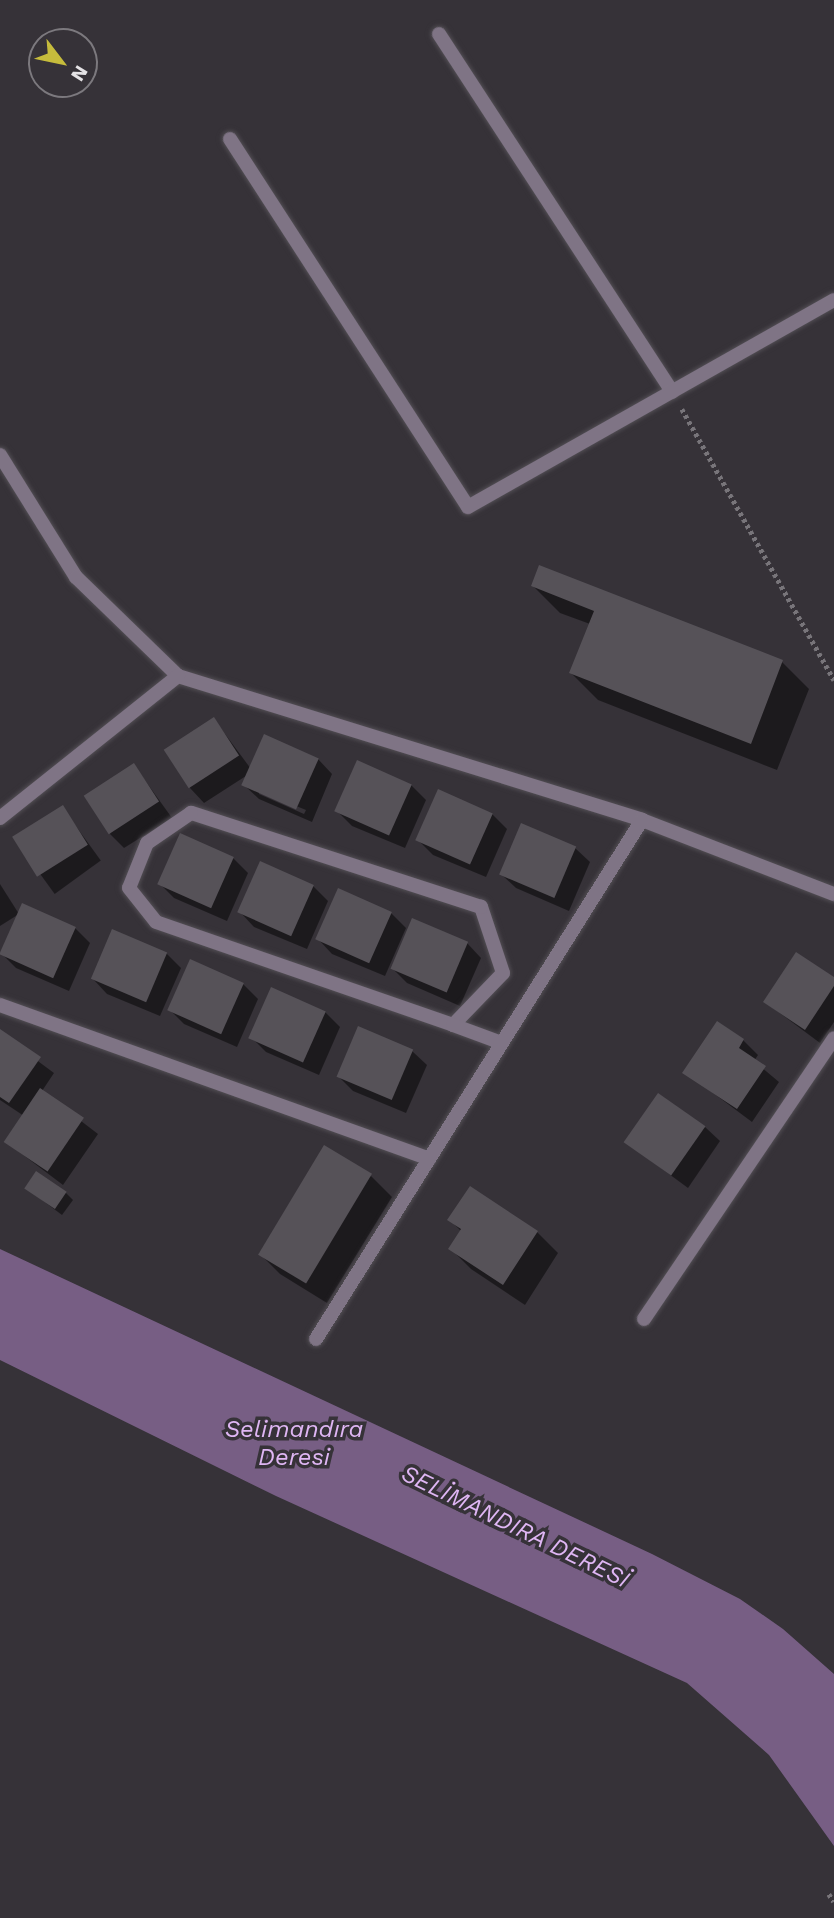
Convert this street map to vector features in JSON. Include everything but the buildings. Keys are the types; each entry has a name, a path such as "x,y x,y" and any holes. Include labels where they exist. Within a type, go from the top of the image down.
{"street":[{"path":"439,34 672,392"},
{"path":"230,139 468,507 834,300"},
{"path":"0,455 76,577 178,676 642,820 834,894"},
{"path":"0,818 178,676"},
{"path":"453,1025 503,973 481,908 191,813 147,843 129,888 156,922 502,1042"},
{"path":"316,1339 642,820"},
{"path":"0,1005 429,1159"},
{"path":"644,1319 834,1038"}],"path":[{"path":"672,392 834,680"},
{"path":"830,1894 834,1902"}],"water":[{"name":"Selimandıra Deresi","path":"0,1249 652,1554 740,1599 783,1629 834,1674 834,1846 769,1755 687,1683 276,1496 0,1360"}],"water label":[{"name":"SELİMANDIRA DERESİ","path":"515,1527"}]}
